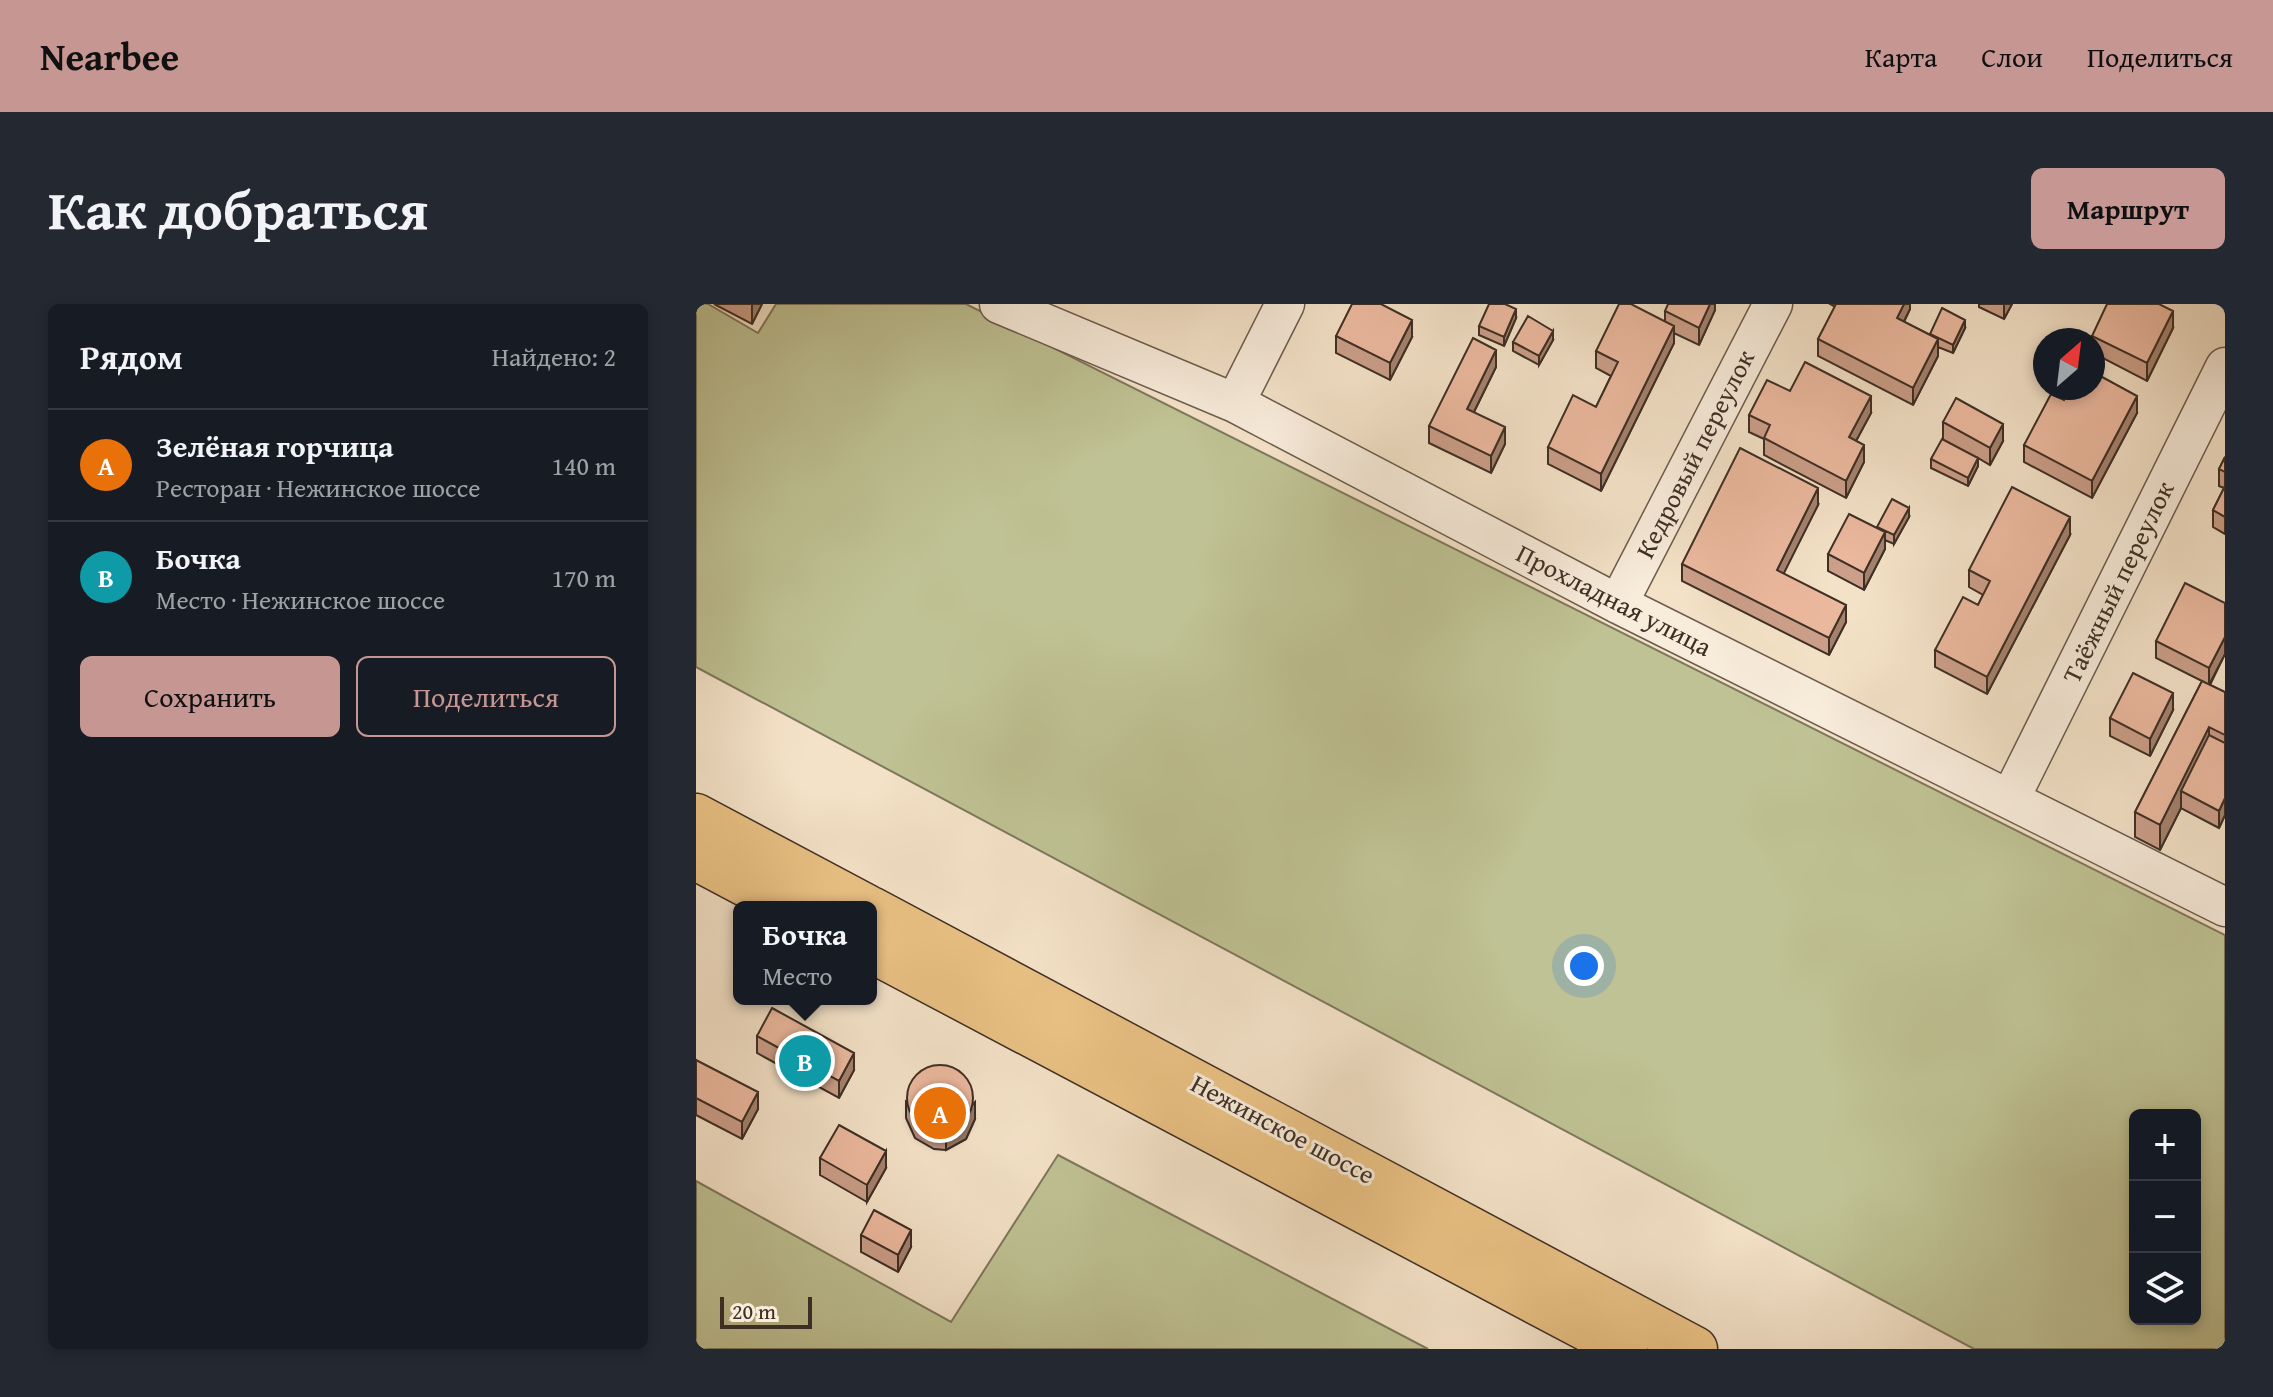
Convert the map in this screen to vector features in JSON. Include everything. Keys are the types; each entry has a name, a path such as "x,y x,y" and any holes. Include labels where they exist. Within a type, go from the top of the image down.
{"main road":[{"name":"Нежинское шоссе","path":"696,816 856,901"},
{"path":"696,858 778,901"},
{"name":"Нежинское шоссе","path":"877,912 1695,1349"},
{"name":"Нежинское шоссе","path":"877,953 1625,1349"}],"street":[{"name":"Прохладная улица","path":"999,304 1235,403 1618,604 2011,797 2225,907"},
{"path":"1235,403 1285,304"},
{"name":"Кедровый переулок","path":"1618,604 1773,304"},
{"name":"Таёжный переулок","path":"2011,797 2225,367"}],"green space":[{"path":"696,304 708,304 758,333 776,304 966,304 2225,935 2225,1349 1974,1349 696,667"},
{"path":"1058,1155 1428,1349 696,1349 696,1181 951,1322"}],"building":[{"path":"1352,304 1381,304 1412,320 1390,363 1336,336"},
{"path":"1489,304 1505,304 1516,309 1504,337 1479,326"},
{"path":"1619,304 1631,304 1674,326 1601,474 1548,447 1573,395 1596,407 1618,362 1596,351"},
{"path":"1668,304 1710,304 1699,328 1665,311"},
{"path":"1836,304 1904,304 1897,318 1938,339 1913,388 1818,339"},
{"path":"2107,304 2159,304 2173,311 2147,363 2105,342 2105,328 2096,328"},
{"path":"1942,308 1965,320 1953,345 1930,334"},
{"path":"1528,316 1553,331 1539,356 1513,342"},
{"path":"1473,338 1496,350 1467,409 1505,427 1491,456 1429,426"},
{"path":"1805,362 1871,396 1849,437 1864,445 1846,481 1764,438 1770,425 1749,415 1767,380 1790,391"},
{"path":"2105,379 2137,396 2092,481 2024,445 2048,400 2105,400"},
{"path":"1956,398 2003,424 1990,448 1943,422"},
{"path":"1942,439 1978,458 1968,478 1931,459"},
{"path":"1740,448 1818,488 1777,570 1846,605 1829,638 1682,564"},
{"path":"2225,457 2225,472 2219,469"},
{"path":"2225,486 2225,517 2213,510"},
{"path":"2012,487 2070,517 1987,677 1935,650 1963,597 1978,605 1990,581 1969,570"},
{"path":"1892,499 1909,508 1894,535 1877,527"},
{"path":"1849,514 1885,532 1864,573 1828,554"},
{"path":"2185,583 2225,603 2225,637 2209,668 2156,641"},
{"path":"2133,673 2173,693 2150,739 2110,718"},
{"path":"2202,681 2225,692 2225,735 2209,727 2160,825 2135,812"},
{"path":"2209,735 2225,743 2225,798 2219,811 2181,791"},
{"path":"772,1008 854,1053 839,1081 757,1036"},
{"path":"696,1060 758,1092 742,1122 696,1098"},
{"path":"933,1065 947,1065 959,1070 968,1079 973,1098 971,1111 964,1122 947,1131 933,1131 921,1126 912,1117 907,1105 907,1091 912,1079 921,1070"},
{"path":"839,1125 886,1151 867,1185 820,1158"},
{"path":"874,1210 911,1230 898,1255 861,1235"}],"place":[{"name":"Бочка","path":"805,1061"},
{"name":"Зелёная горчица","path":"940,1113"}]}
